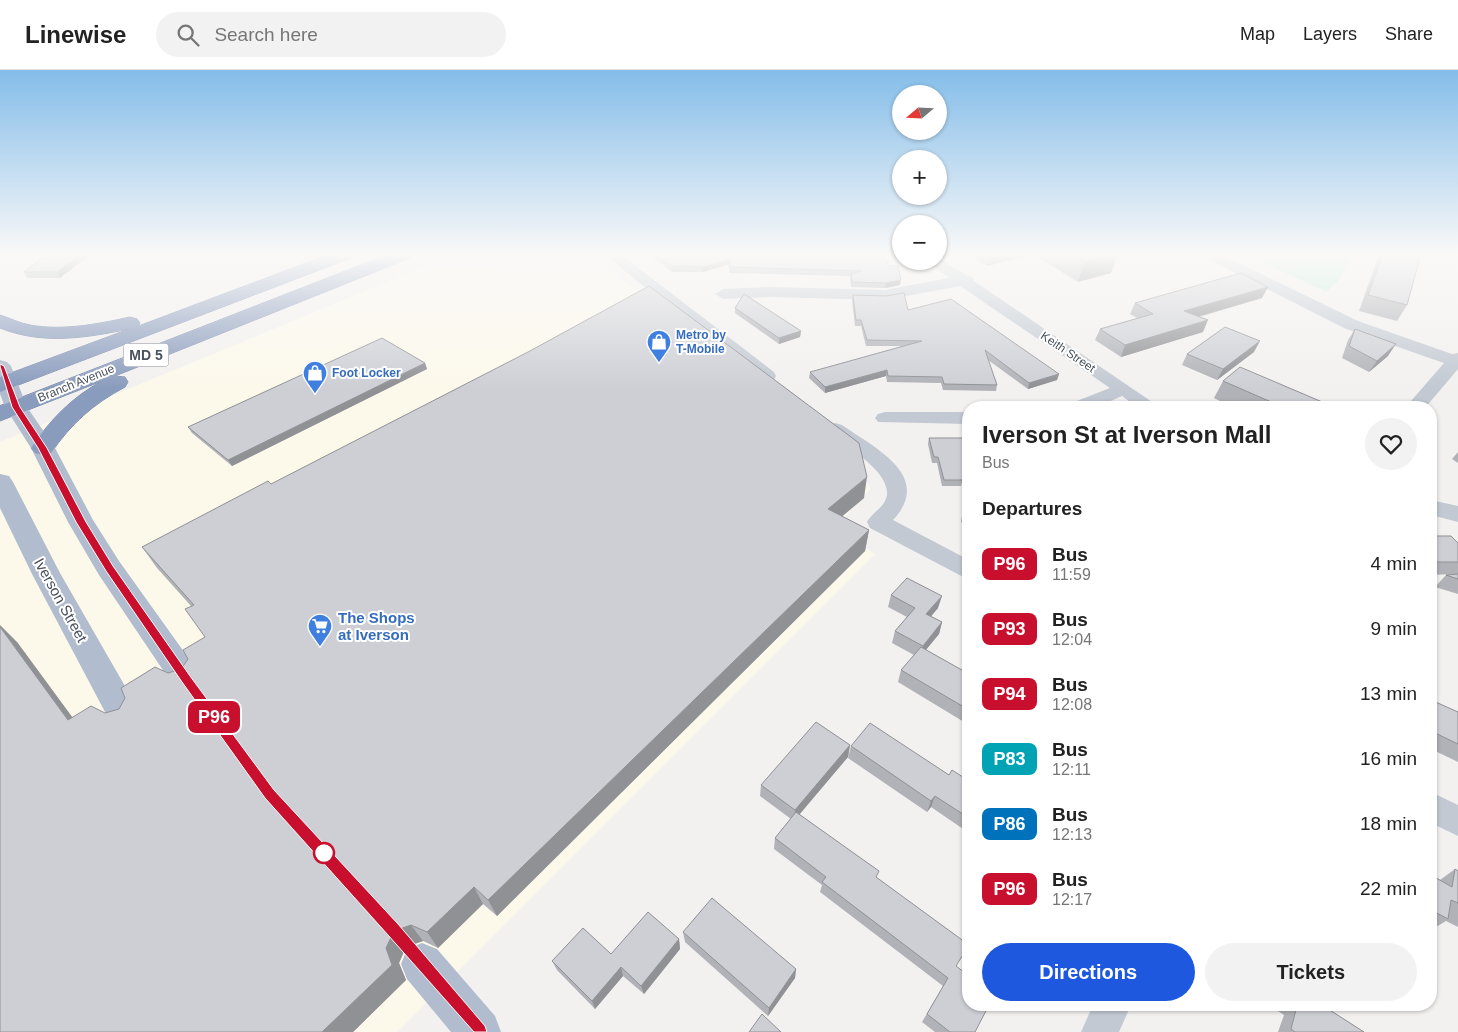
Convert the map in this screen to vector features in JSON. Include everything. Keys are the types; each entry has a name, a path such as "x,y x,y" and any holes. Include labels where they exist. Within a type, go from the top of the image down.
{"highway":[{"path":"0,322 37,331 82,331 172,313 215,299"},
{"name":"Branch Avenue","path":"2,378 222,299"},
{"name":"Branch Avenue","path":"8,410 289,299"},
{"path":"43,448 57,425 86,399 150,365 276,304"}],"main road":[{"path":"2,378 8,410 43,448 94,544 186,679"},
{"name":"Iverson Street","path":"0,482 46,574 126,717"},
{"path":"422,964 479,1032"}],"street":[{"path":"668,299 779,385"},
{"name":"Keith Street","path":"991,299 1022,322 1141,401"},
{"path":"1299,299 1352,325 1456,359 1420,401"},
{"path":"1095,401 1124,390"},
{"path":"816,415 890,471 899,488 896,501 878,522 962,567"},
{"path":"885,418 962,418"},
{"path":"1437,509 1458,514"},
{"path":"1437,810 1458,821"},
{"path":"1100,1032 1109,1011"}],"shaded area":[{"path":"346,299 646,299 863,471 870,489 833,530 875,554 397,1032 0,1032 0,442"}],"building":[{"path":"625,299 666,299 859,443 867,477 828,509 869,530 488,900 474,887 427,932 411,925 394,931 386,948 392,965 322,1032 0,1032 0,627 68,720 91,706 105,713 119,709 125,698 121,688 155,667 168,673 181,669 188,659 183,650 205,637 185,609 194,605 142,547 268,481 271,484 528,352"},
{"path":"741,299 752,299 801,331 779,338 735,308"},
{"path":"853,299 905,299 908,310 951,299 1059,374 1029,383 985,350 997,385 944,384 942,377 888,376 887,370 825,387 810,372 922,341 867,340 861,320 856,320"},
{"path":"1150,299 1226,299 1184,311 1208,320 1125,345 1100,329 1153,314 1135,303"},
{"path":"1383,299 1409,299 1407,305"},
{"path":"1225,327 1260,341 1223,369 1187,354"},
{"path":"1355,329 1396,344 1377,361 1349,346"},
{"path":"382,338 425,363 228,460 188,427"},
{"path":"1240,367 1320,401 1269,401 1223,381"},
{"path":"929,438 962,438 962,480 944,480 938,457 934,457"},
{"path":"1437,536 1451,536 1458,543 1458,562 1437,562"},
{"path":"1458,574 1458,579 1446,575"},
{"path":"907,578 942,596 926,614 942,622 923,646 895,631 915,608 891,595"},
{"path":"921,647 962,670 962,706 901,670"},
{"path":"1437,703 1458,712 1458,744 1437,734"},
{"path":"816,722 850,745 795,810 761,785"},
{"path":"870,723 949,775 952,770 962,776 962,813 935,796 931,801 851,746"},
{"path":"796,812 879,871 876,877 962,940 962,956 956,966 962,971 962,1011 986,1011 975,1032 950,1032 927,1014 948,978 822,882 826,877 775,838"},
{"path":"1455,869 1458,871 1458,903 1451,900 1448,919 1437,913 1437,878 1452,887"},
{"path":"712,898 796,969 769,1008 683,932"},
{"path":"648,912 679,939 641,986 621,967 592,1001 552,961 583,928 611,954"},
{"path":"1296,1011 1331,1011 1364,1032 1295,1032 1291,1029"},
{"path":"762,1014 781,1032 749,1032"}],"bus line":[{"name":"P96","path":"0,366 16,407 43,448 81,522 186,679 270,794 393,930 479,1032"}],"place":[{"name":"Metro by T-Mobile","path":"659,363"},
{"name":"Foot Locker","path":"315,394"},
{"name":"The Shops at Iverson","path":"320,647"}]}
